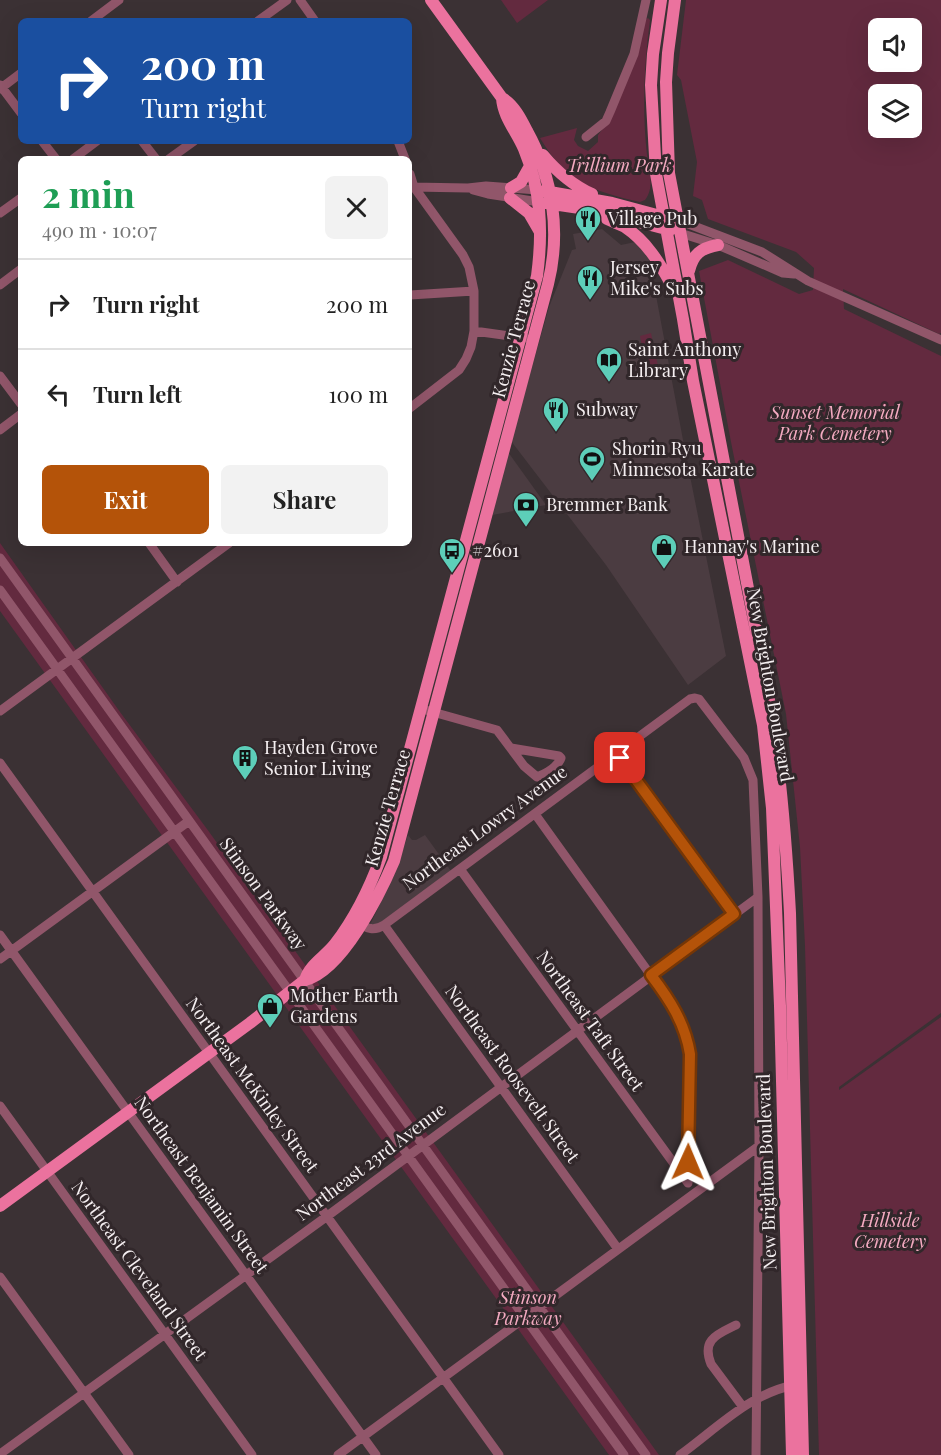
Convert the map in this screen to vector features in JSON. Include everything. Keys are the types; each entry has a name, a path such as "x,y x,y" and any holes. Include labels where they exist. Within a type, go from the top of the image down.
{"main road":[{"path":"430,0 502,98 510,102 535,145 543,165 544,197"},
{"name":"New Brighton Boulevard","path":"675,0 668,52 666,123 669,173 767,688 779,759 786,836 790,913 797,1384 792,1455"},
{"name":"New Brighton Boulevard","path":"660,6 653,54 651,106 656,174 677,295 763,725 772,808 797,1384 803,1455"},
{"path":"502,98 503,108 544,197"},
{"path":"535,145 562,176 580,189 664,222 680,233"},
{"path":"530,165 521,182 511,193 529,213 541,234"},
{"path":"544,197 612,203"},
{"path":"544,197 593,210 664,222 678,220"},
{"name":"Kenzie Terrace","path":"357,920 383,885 393,861 434,712 527,338 537,276 544,197"},
{"name":"Kenzie Terrace","path":"305,980 314,978 344,949 381,857 527,338 549,279 554,234 544,197"},
{"path":"593,210 623,226 641,240 656,257 677,295"},
{"path":"688,275 697,253 704,248 718,245"},
{"path":"0,1206 210,1053 305,980"}],"street":[{"path":"95,18 119,0"},
{"path":"262,18 287,0"},
{"path":"300,0 313,18"},
{"path":"586,137 606,121 610,112 633,54 646,0"},
{"path":"644,13 660,6 673,13"},
{"path":"18,76 1,87 18,109"},
{"path":"44,144 54,156"},
{"path":"78,156 93,144"},
{"path":"144,144 154,156"},
{"path":"173,156 190,144"},
{"path":"412,187 486,186 511,193 544,197"},
{"path":"412,187 463,255 473,279 474,291 474,331 469,353 459,370 412,406"},
{"path":"0,213 18,200"},
{"path":"678,220 762,252 808,281 941,340"},
{"path":"680,233 718,245 783,273 794,274"},
{"path":"0,285 18,271"},
{"path":"412,295 474,291"},
{"path":"474,331 527,338"},
{"path":"0,376 18,400"},
{"path":"0,430 18,416"},
{"path":"151,546 177,582"},
{"path":"0,711 225,546"},
{"name":"Stinson Parkway","path":"0,558 646,1455"},
{"name":"Stinson Parkway","path":"0,590 624,1455"},
{"name":"Northeast Lowry Avenue","path":"381,927 690,699 699,699 749,768"},
{"path":"422,709 497,730 524,766 537,777 547,773 560,762 561,758 511,748"},
{"path":"617,754 734,914"},
{"name":"Northeast McKinley Street","path":"0,763 326,1217 415,1335 499,1455"},
{"name":"New Brighton Boulevard","path":"749,768 753,780 758,897 759,1146 756,1455"},
{"path":"535,814 675,1009 688,1038 690,1054 688,1183"},
{"path":"0,959 189,821"},
{"name":"Northeast Taft Street","path":"459,869 695,1192"},
{"name":"Northeast 23rd Avenue","path":"2,1452 326,1217 758,897"},
{"path":"357,920 371,929 381,927"},
{"name":"Northeast Roosevelt Street","path":"381,927 501,1087 618,1249"},
{"name":"Northeast Benjamin Street","path":"0,935 376,1455"},
{"name":"Northeast Cleveland Street","path":"0,1106 252,1455"},
{"path":"338,1455 759,1146"},
{"path":"0,1277 129,1455"},
{"path":"736,1325 714,1336 710,1343 708,1357 743,1407"},
{"path":"680,1455 756,1398 797,1384"}],"shaded area":[{"path":"602,229 621,245 635,242 649,258 726,656 688,685 606,565 511,441 549,307 572,250 576,249 573,234"},
{"path":"508,452 546,505 492,515"},
{"path":"408,835 412,840 416,840 425,835 451,871 380,923 370,925 396,870"}],"green space":[{"path":"501,0 548,0 517,23"},
{"name":"Sunset Memorial Park Cemetery","path":"686,0 941,0 941,333 843,289 844,309 941,356 941,1013 839,1087 839,1090 941,1017 941,1455 819,1455 805,946 800,847 786,714 699,271 728,260 799,294 813,290 814,268 796,252 708,219 702,200 693,196 697,162 681,80 677,75"},
{"name":"Trillium Park","path":"648,18 650,20 644,104 645,138 651,184 645,200 640,202 594,189 570,175 540,138 577,128 574,140 578,146 588,151 598,142 598,135 611,118 645,20"},
{"path":"651,333 659,371 647,373 640,336"},
{"name":"Stinson Parkway","path":"0,543 659,1455 609,1455 0,611"}],"place":[{"name":"Village Pub","path":"588,242"},
{"name":"Jersey Mike's Subs","path":"590,301"},
{"name":"Saint Anthony Library","path":"609,383"},
{"name":"Subway","path":"556,433"},
{"name":"Shorin Ryu Minnesota Karate","path":"592,482"},
{"name":"Bremmer Bank","path":"526,528"},
{"name":"Hannay's Marine","path":"664,570"},
{"name":"#2601","path":"452,574"},
{"name":"Hayden Grove Senior Living","path":"245,781"},
{"name":"Mother Earth Gardens","path":"270,1029"}],"route":[{"path":"620,758 734,914 651,975 675,1009 688,1038 690,1054 688,1162"}],"park label":[{"name":"Hillside Cemetery","path":"890,1231"}]}
